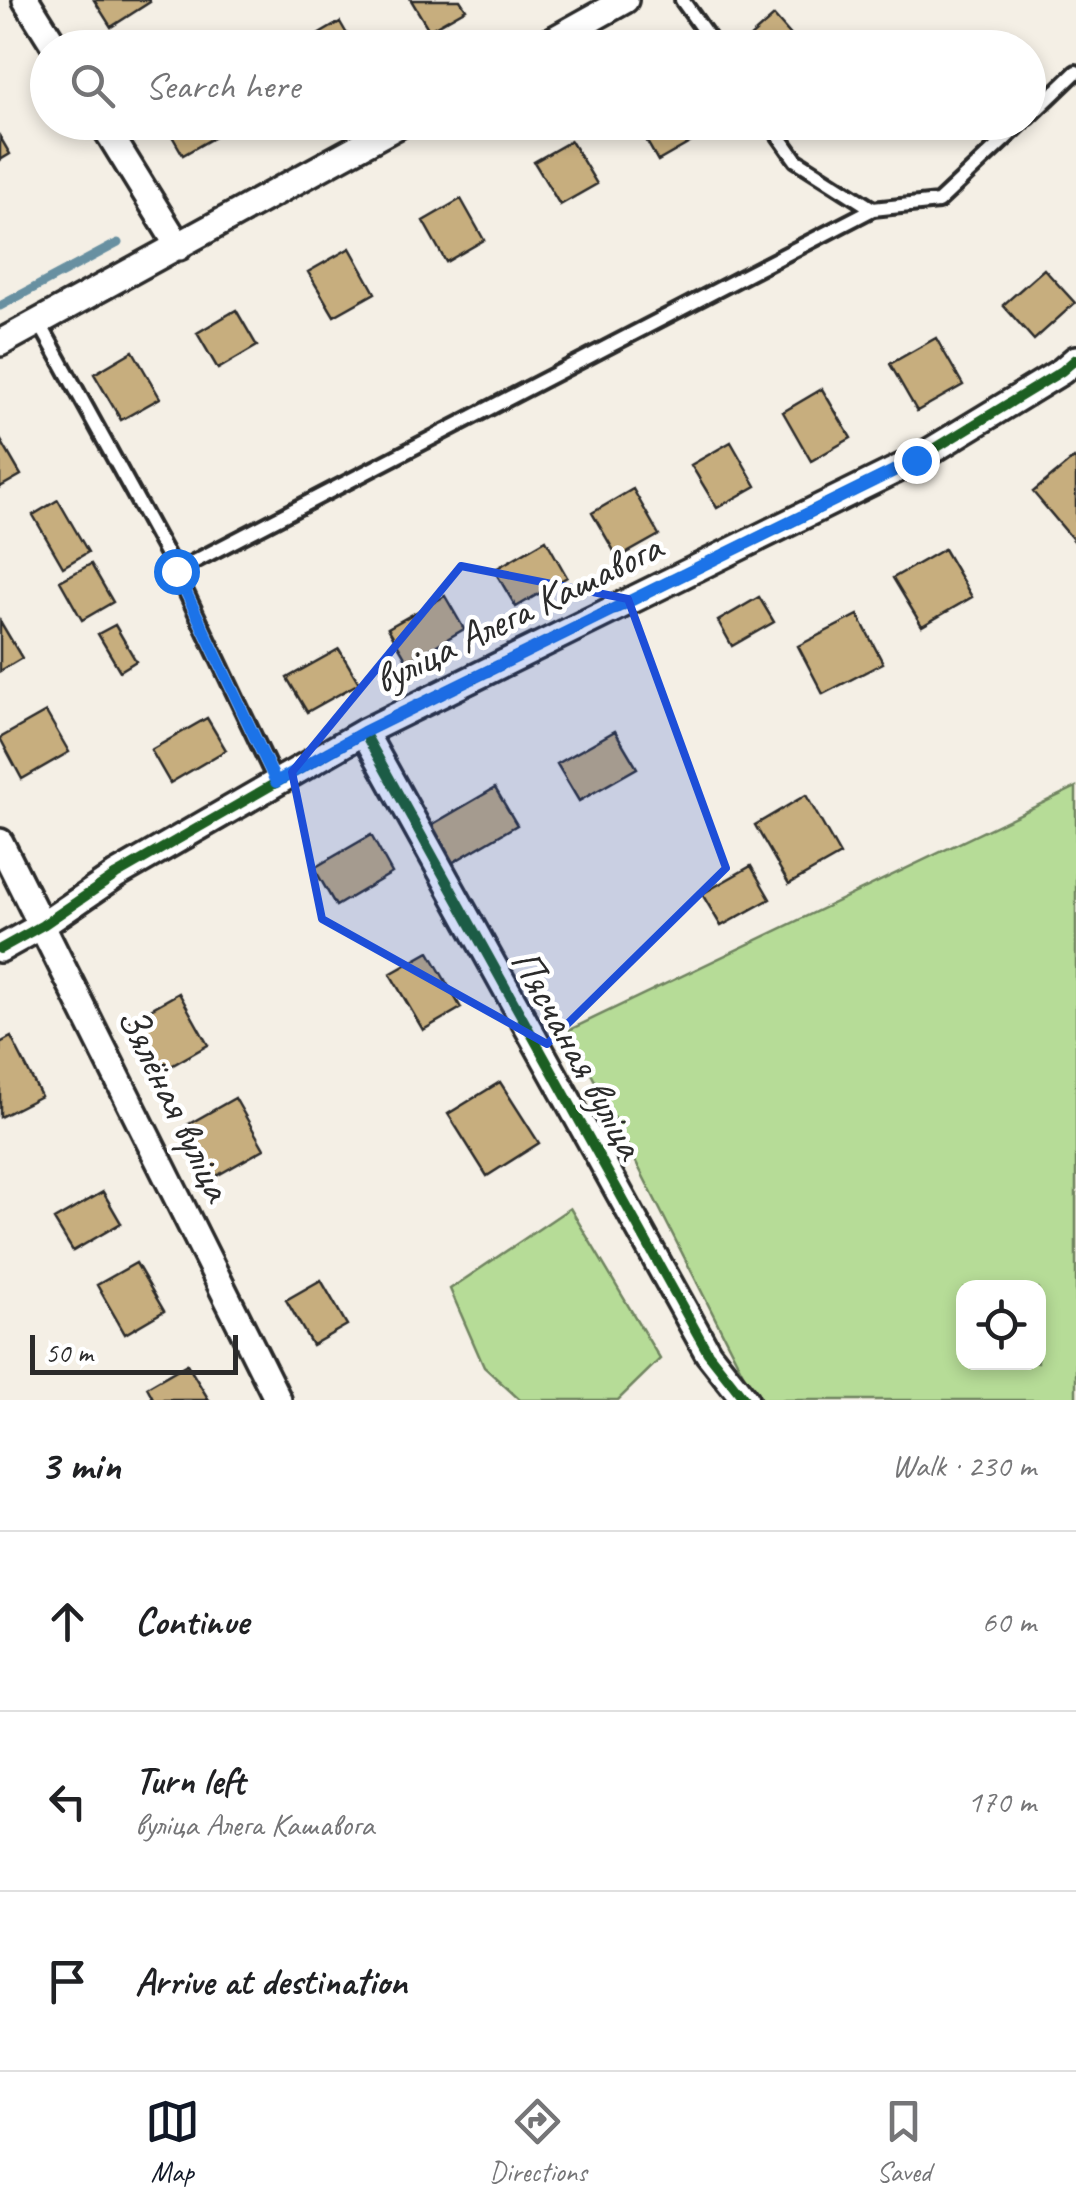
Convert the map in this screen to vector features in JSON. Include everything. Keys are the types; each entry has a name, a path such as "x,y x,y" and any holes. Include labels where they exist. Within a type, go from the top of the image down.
{"street":[{"path":"26,0 45,30"},
{"path":"572,30 625,0"},
{"path":"113,140 179,247"},
{"path":"0,343 372,140"},
{"name":"вуліца Алега Кашавога","path":"0,949 43,925 116,874 364,732 916,460 1062,372 1076,359"},
{"name":"Пясчаная вуліца","path":"364,732 708,1354 746,1400"},
{"name":"Зялёная вуліца","path":"0,842 278,1400"}],"lane":[{"path":"682,0 703,30"},
{"path":"1046,101 1076,72"},
{"path":"782,140 796,160 873,209"},
{"path":"176,571 873,209 938,202 1005,140"},
{"path":"39,322 176,571 276,782"}],"highlighted area":[{"path":"461,566 628,599 726,868 547,1044 322,919 292,772"}],"green space":[{"path":"1076,787 1076,1400 763,1400 748,1383 569,1030"},
{"path":"570,1208 660,1359 618,1400 520,1400 484,1367 450,1289"}],"building":[{"path":"94,0 149,0 150,2 111,27"},
{"path":"411,0 460,0 466,9 429,30"},
{"path":"774,16 786,30 758,30"},
{"path":"340,22 345,30 326,30"},
{"path":"0,137 10,154 0,160"},
{"path":"174,140 209,140 183,155"},
{"path":"646,140 695,140 658,161"},
{"path":"571,141 597,184 560,205 534,162"},
{"path":"461,199 484,240 446,262 423,221"},
{"path":"350,248 375,293 334,316 308,272"},
{"path":"1044,269 1075,303 1034,340 1003,305"},
{"path":"236,310 257,346 218,369 197,333"},
{"path":"936,338 963,385 917,411 890,364"},
{"path":"133,351 160,398 121,420 94,374"},
{"path":"822,389 851,438 811,461 783,412"},
{"path":"0,439 21,475 0,487"},
{"path":"731,442 756,486 717,508 691,465"},
{"path":"1074,458 1076,461 1076,543 1033,492"},
{"path":"633,489 659,535 618,558 592,513"},
{"path":"58,500 88,552 63,567 33,515"},
{"path":"546,540 567,577 516,607 494,570"},
{"path":"944,549 972,597 922,626 893,578"},
{"path":"91,564 113,602 82,620 60,581"},
{"path":"445,596 464,629 408,662 388,628"},
{"path":"759,597 774,622 732,646 718,621"},
{"path":"858,615 883,663 823,694 798,646"},
{"path":"0,621 22,658 0,671"},
{"path":"115,625 136,661 120,671 98,634"},
{"path":"339,649 359,683 307,712 287,678"},
{"path":"46,712 69,752 22,779 0,738"},
{"path":"207,718 226,750 170,783 151,750"},
{"path":"615,731 637,768 579,801 557,764"},
{"path":"495,788 517,825 450,864 428,827"},
{"path":"806,795 840,855 789,884 755,825"},
{"path":"371,835 392,873 336,906 314,868"},
{"path":"751,866 770,899 721,926 702,894"},
{"path":"429,952 461,1008 423,1030 390,974"},
{"path":"179,993 208,1045 157,1074 126,1023"},
{"path":"11,1037 41,1096 0,1117 0,1043"},
{"path":"500,1082 539,1143 487,1176 448,1114"},
{"path":"235,1098 264,1149 211,1179 182,1128"},
{"path":"103,1192 121,1223 73,1251 54,1220"},
{"path":"136,1263 164,1311 125,1334 97,1285"},
{"path":"321,1280 347,1325 312,1345 286,1300"},
{"path":"187,1364 209,1400 154,1400 147,1387"}],"waterway":[{"path":"0,306 118,243"}],"cycle path":[{"path":"0,949 116,875 364,732 916,460 1076,359"},
{"path":"364,732 708,1353 745,1400"}],"route":[{"path":"176,571 276,782 364,732 916,460"}]}
